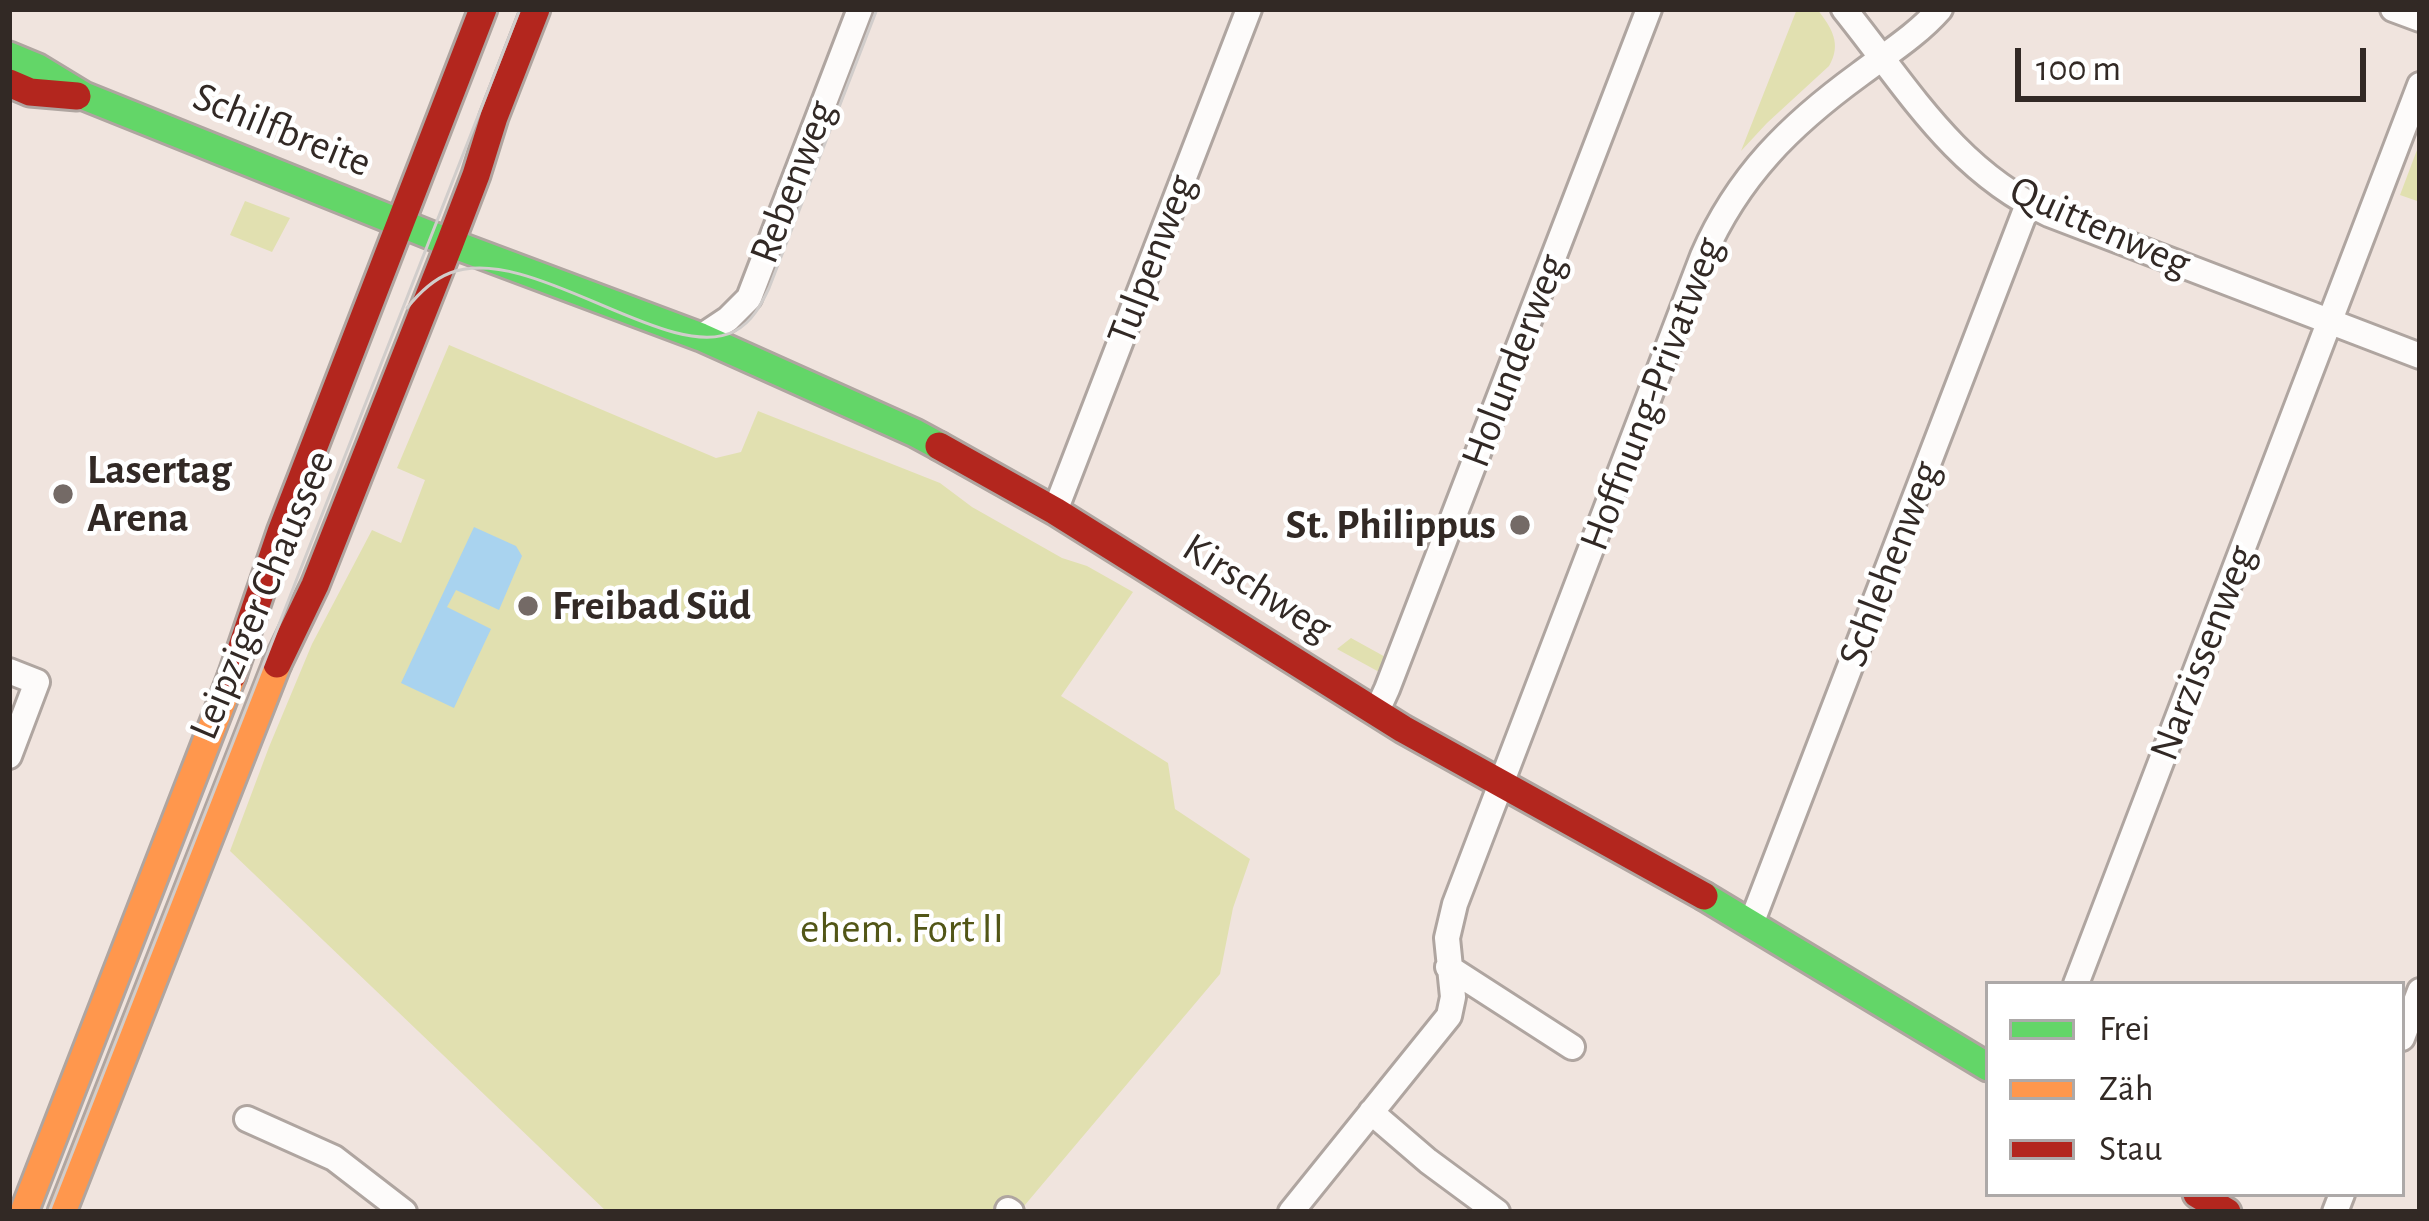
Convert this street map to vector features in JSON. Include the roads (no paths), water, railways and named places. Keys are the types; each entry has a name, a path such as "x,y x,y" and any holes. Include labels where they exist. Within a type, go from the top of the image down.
{"main road":[{"name":"Leipziger Chaussee","path":"24,1212 238,662 266,574 483,9"},
{"name":"Leipziger Chaussee","path":"62,1212 274,670 315,585 450,243 536,9"},
{"name":"Schilfbreite","path":"9,56 84,96 450,243"},
{"name":"Schilfbreite","path":"9,83 30,92 84,96"},
{"name":"Kirschweg","path":"450,243 701,337 915,434 1055,511 1376,712 1751,924 1985,1065"}],"street":[{"name":"Rebenweg","path":"701,337 749,298 860,9"},
{"name":"Tulpenweg","path":"1055,511 1249,9"},
{"name":"Holunderweg","path":"1376,712 1649,9"},
{"name":"Quittenweg","path":"1844,9 1949,142 2028,204 2420,356"},
{"name":"Hoffnung-Privatweg","path":"1291,1212 1449,1016 1453,997 1447,938 1451,916 1723,214 1773,147 1940,9"},
{"path":"2393,9 2420,19"},
{"name":"Narzissenweg","path":"2077,981 2420,85"},
{"name":"Schlehenweg","path":"1751,924 2028,204"},
{"path":"9,671 38,682 9,756"},
{"path":"1448,967 1572,1048"},
{"path":"2405,1030 2420,991"},
{"path":"1371,1112 1497,1212"},
{"path":"247,1119 334,1158 404,1212"}],"water":[{"path":"474,527 516,546 522,556 499,610 456,590 447,607 491,629 454,708 401,683"}],"tram line":[{"path":"49,1212 520,9"},
{"path":"407,308 443,276 483,268 558,287 674,332 707,337 735,331 755,312 769,288 877,9"}],"place":[{"name":"Lasertag Arena","path":"63,494"},
{"name":"St. Philippus","path":"1520,525"},
{"name":"Freibad Süd","path":"528,606"}],"park label":[{"name":"ehem. Fort II","path":"902,929"}]}
